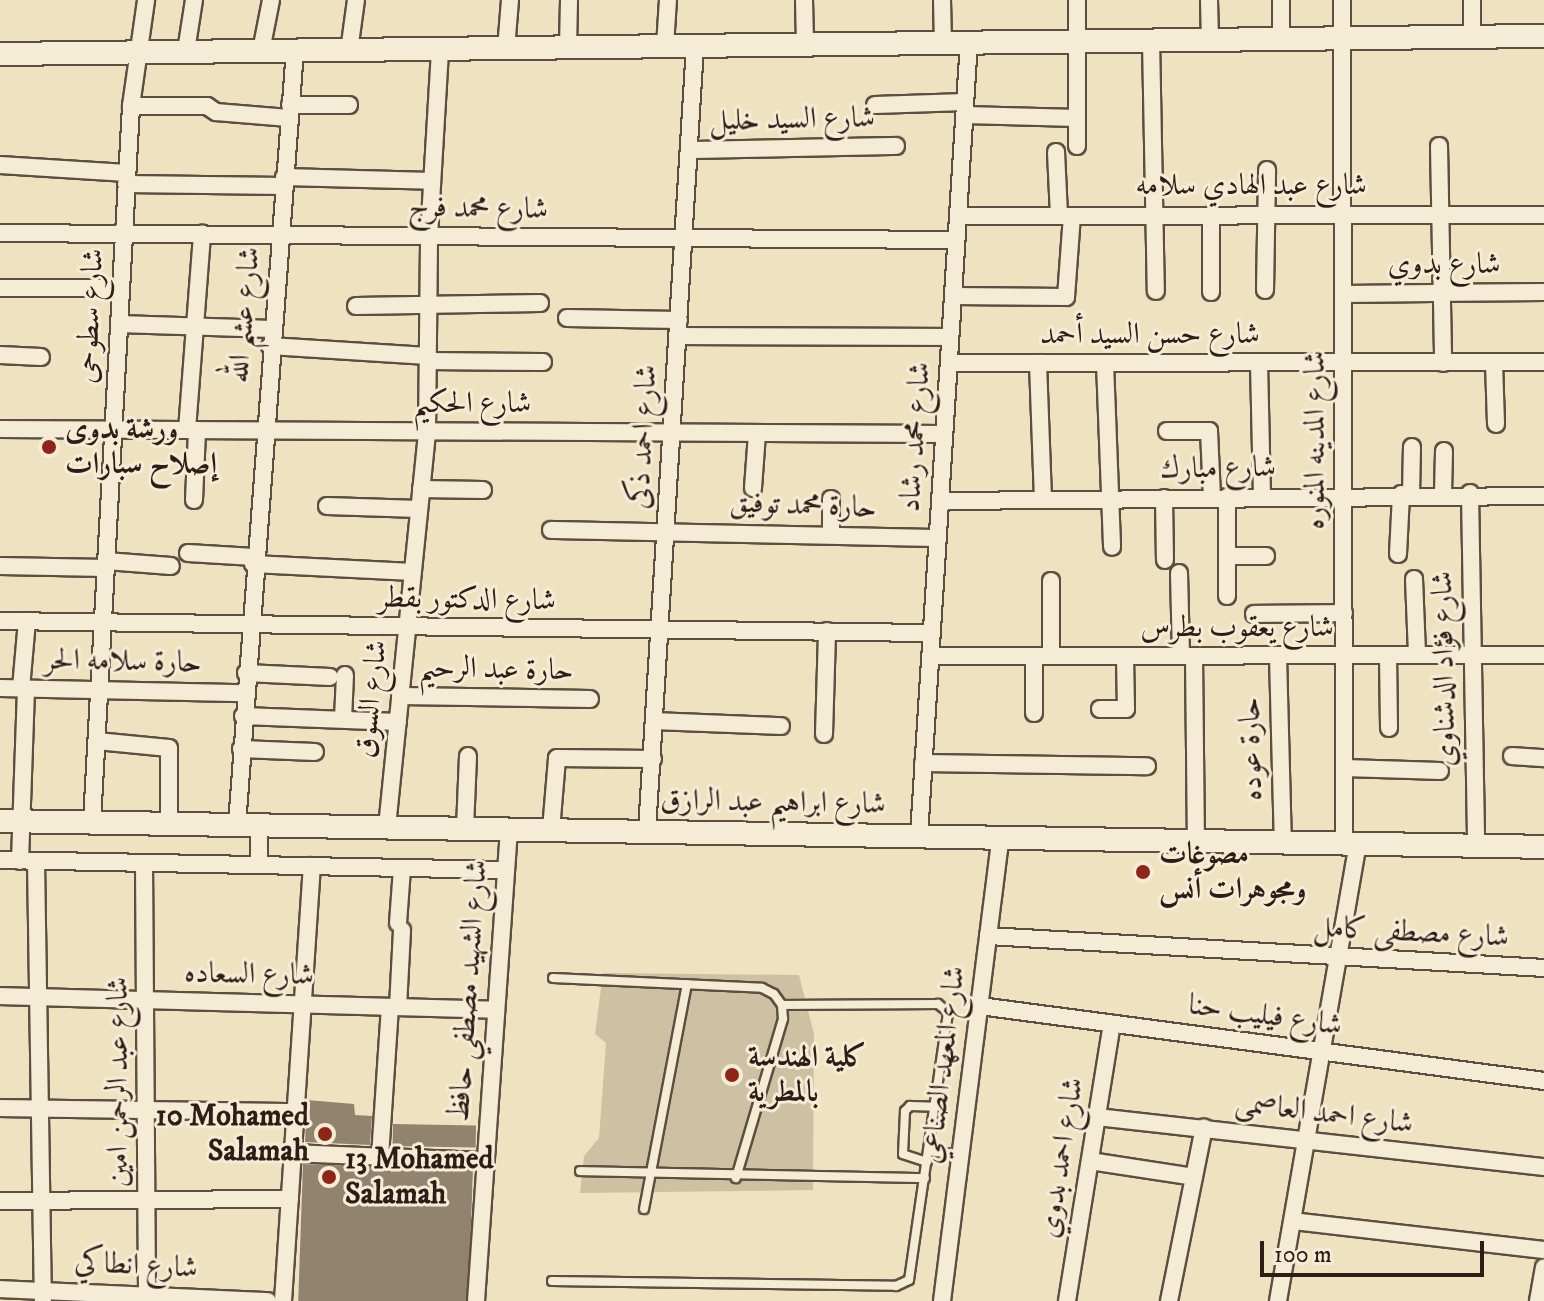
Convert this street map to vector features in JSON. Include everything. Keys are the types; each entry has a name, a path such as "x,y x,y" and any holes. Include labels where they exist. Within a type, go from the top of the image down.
{"main road":[{"path":"0,54 1544,36"},
{"name":"شارع ابراهيم عبد الرازق","path":"10,821 1544,847"}],"street":[{"name":"شارع سطوحى","path":"92,822 131,106 146,0"},
{"path":"186,51 194,0"},
{"path":"261,51 271,0"},
{"path":"349,51 356,0"},
{"path":"506,49 510,0"},
{"path":"568,48 569,0"},
{"path":"665,46 668,0"},
{"path":"804,0 805,44"},
{"path":"942,0 943,43"},
{"path":"1077,0 1077,146"},
{"path":"1209,0 1210,40"},
{"path":"1281,0 1281,39"},
{"name":"شارع المدينه المنوره","path":"1278,1301 1342,958 1351,842 1344,768 1342,0"},
{"path":"1472,0 1472,37"},
{"path":"1151,40 1156,291"},
{"name":"شارع محمد رشاد","path":"919,836 969,42"},
{"name":"شارع احمد ذكى","path":"647,831 695,46"},
{"name":"شارع عشم الله","path":"259,865 248,825 241,749 263,431 295,50"},
{"name":"شارع السوق","path":"387,827 427,433 429,236 440,50"},
{"path":"131,106 207,106 216,112 290,112 349,105"},
{"path":"875,105 965,108 1077,118"},
{"name":"شارع السيد خليل","path":"689,150 896,146"},
{"path":"1439,146 1443,363"},
{"path":"953,296 1066,297 1066,216 1056,152"},
{"path":"0,165 127,179 432,181"},
{"path":"1265,290 1267,170"},
{"path":"1211,215 1211,292"},
{"name":"شارع عبد الهادي سلامه","path":"958,216 1544,215"},
{"name":"شارع محمد فرج","path":"0,233 956,240"},
{"path":"194,500 192,430 195,326 202,234"},
{"path":"0,288 121,288"},
{"name":"شارع بدوي","path":"1344,294 1544,292"},
{"path":"356,306 428,308 540,303"},
{"path":"567,318 678,328 950,337"},
{"path":"119,324 195,326 428,359 543,362"},
{"path":"0,355 41,357"},
{"name":"شارع حسن السيد أحمد","path":"949,363 1544,362"},
{"path":"1038,363 1043,499"},
{"path":"1105,363 1112,547"},
{"path":"1259,363 1262,496"},
{"path":"1494,363 1496,424"},
{"name":"شارع الحكيم","path":"0,429 944,434"},
{"path":"1167,431 1209,431 1227,556 1227,596"},
{"path":"753,488 757,433"},
{"path":"1398,554 1412,447"},
{"path":"1443,493 1444,451"},
{"path":"421,489 483,490"},
{"name":"شارع مبارك","path":"940,501 1443,493 1544,496"},
{"name":"شارع فؤاد الدشناوي","path":"1470,493 1476,845"},
{"path":"1164,498 1165,560"},
{"path":"831,499 831,534"},
{"path":"327,506 419,509"},
{"name":"حارة محمد توفيق","path":"551,530 667,529 938,538"},
{"path":"188,553 413,572"},
{"path":"1227,556 1266,556"},
{"path":"0,566 171,566"},
{"path":"1179,573 1188,656 1196,840"},
{"path":"1414,579 1417,655"},
{"path":"1034,713 1051,581"},
{"path":"1254,614 1344,613"},
{"name":"شارع الدكتور بقطر","path":"0,621 660,632 932,633"},
{"path":"27,621 24,688 10,821 28,861 40,997 37,1109 43,1294"},
{"path":"824,734 827,631"},
{"path":"1388,655 1389,728"},
{"name":"شارع يعقوب بطرس","path":"930,656 1544,655"},
{"path":"1100,709 1126,709 1125,656"},
{"name":"حارة عوده","path":"1278,656 1283,841"},
{"path":"246,673 337,676 343,719"},
{"name":"حارة سلامه الحر","path":"0,688 245,693"},
{"name":"حارة عبد الرحيم","path":"400,696 590,699"},
{"path":"243,716 398,722"},
{"path":"655,721 781,726"},
{"path":"97,741 169,748 169,824"},
{"path":"241,749 315,752"},
{"path":"465,828 468,756"},
{"path":"1512,756 1544,758"},
{"path":"551,830 557,758 653,759"},
{"path":"923,763 1147,766"},
{"path":"1344,768 1440,771"},
{"name":"شارع الشهيد مصطفي حافظ","path":"476,1301 509,829"},
{"name":"شارع المعهد الصناعي","path":"942,1301 1001,837"},
{"path":"0,860 505,870"},
{"name":"شارع عبد الرحمن امين","path":"144,863 147,1298"},
{"path":"283,1301 312,866"},
{"path":"380,1157 394,1007 402,868"},
{"name":"شارع مصطفى كامل","path":"988,936 1544,968"},
{"name":"شارع السعاده","path":"0,996 496,1010"},
{"name":"شارع فيليب حنا","path":"980,1006 1544,1081"},
{"name":"شارع احمد بدوي","path":"1067,1301 1112,1024"},
{"path":"0,1108 147,1107 296,1112"},
{"name":"شارع احمد العاصمى","path":"1097,1117 1544,1167"},
{"path":"1169,1301 1204,1128"},
{"path":"293,1153 486,1161"},
{"path":"1090,1161 1194,1177"},
{"path":"0,1201 290,1199"},
{"path":"1293,1221 1544,1250"},
{"path":"1538,1301 1544,1268"},
{"name":"شارع انطاكي","path":"0,1289 43,1294 268,1301"}],"lane":[{"path":"552,1281 903,1284 912,1273 947,1019 944,1006 782,1005 762,988 553,978"},
{"path":"644,1209 647,1176 687,984"},
{"path":"736,1178 782,1005"},
{"path":"927,1162 903,1154 905,1111 910,1106 935,1107"},
{"path":"928,1151 961,1155"},
{"path":"580,1171 736,1178 925,1178"}],"shaded area":[{"path":"603,973 799,975 814,1034 813,1190 580,1193 584,1156 599,1138 606,1043 595,1034"}],"building":[{"name":"10 Mohamed Salamah","path":"307,1100 354,1104 355,1115 372,1116 370,1145 305,1142"},
{"path":"393,1124 476,1125 476,1147 393,1146"},
{"path":"303,1164 473,1170 468,1301 298,1301"}],"place":[{"name":"ورشة بدوى إصلاح سبارات","path":"49,447"},
{"name":"مصوغات ومجوهرات أنس","path":"1143,872"},
{"name":"كلية الهندسة بالمطرية","path":"732,1075"},
{"name":"10 Mohamed Salamah","path":"325,1134"},
{"name":"13 Mohamed Salamah","path":"329,1177"}]}
